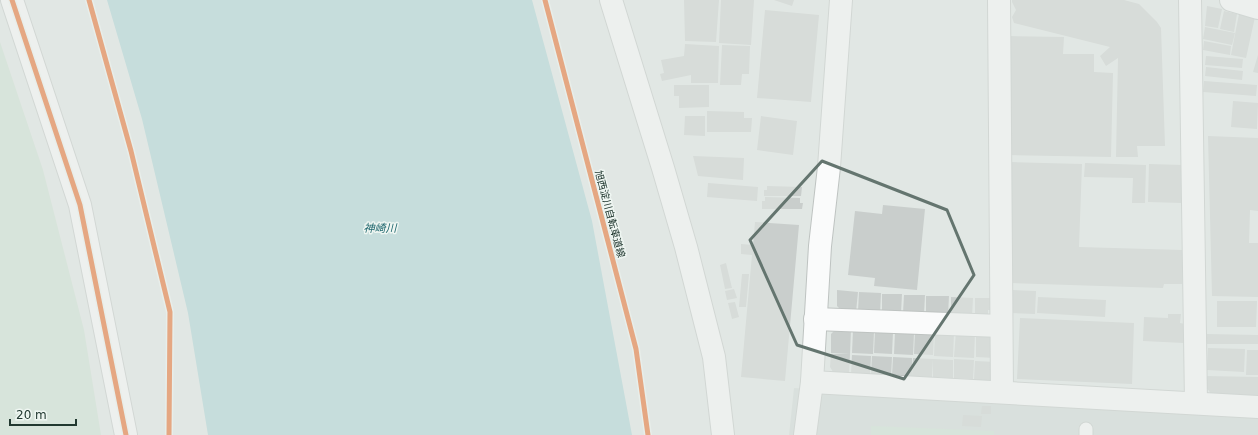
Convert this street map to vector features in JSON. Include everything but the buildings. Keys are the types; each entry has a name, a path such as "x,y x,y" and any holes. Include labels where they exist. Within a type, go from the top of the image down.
{"street":[{"path":"12,0 80,205 126,435"},
{"path":"611,0 688,254 714,357 723,435"},
{"path":"804,435 812,382 820,246 829,167 841,0"},
{"path":"999,0 1002,392"},
{"path":"1190,0 1196,403"},
{"path":"1231,0 1258,8"},
{"path":"815,319 1001,326"},
{"path":"812,382 1258,407"}],"highlighted area":[{"path":"822,161 947,210 974,275 904,379 797,345 750,240"}],"shaded area":[{"path":"794,388 1258,416 1258,435 789,435"}],"green space":[{"path":"0,42 43,170 84,330 101,435 0,435"},
{"path":"871,426 994,431 994,435 871,435"}],"water":[{"name":"神崎川","path":"107,0 532,0 592,221 632,435 208,435 188,313 142,119"}],"cycle path":[{"path":"12,0 80,205 126,435"},
{"path":"89,0 131,151 170,312 169,435"},
{"name":"旭西淀川自転車道線","path":"545,0 636,349 648,435"}]}
